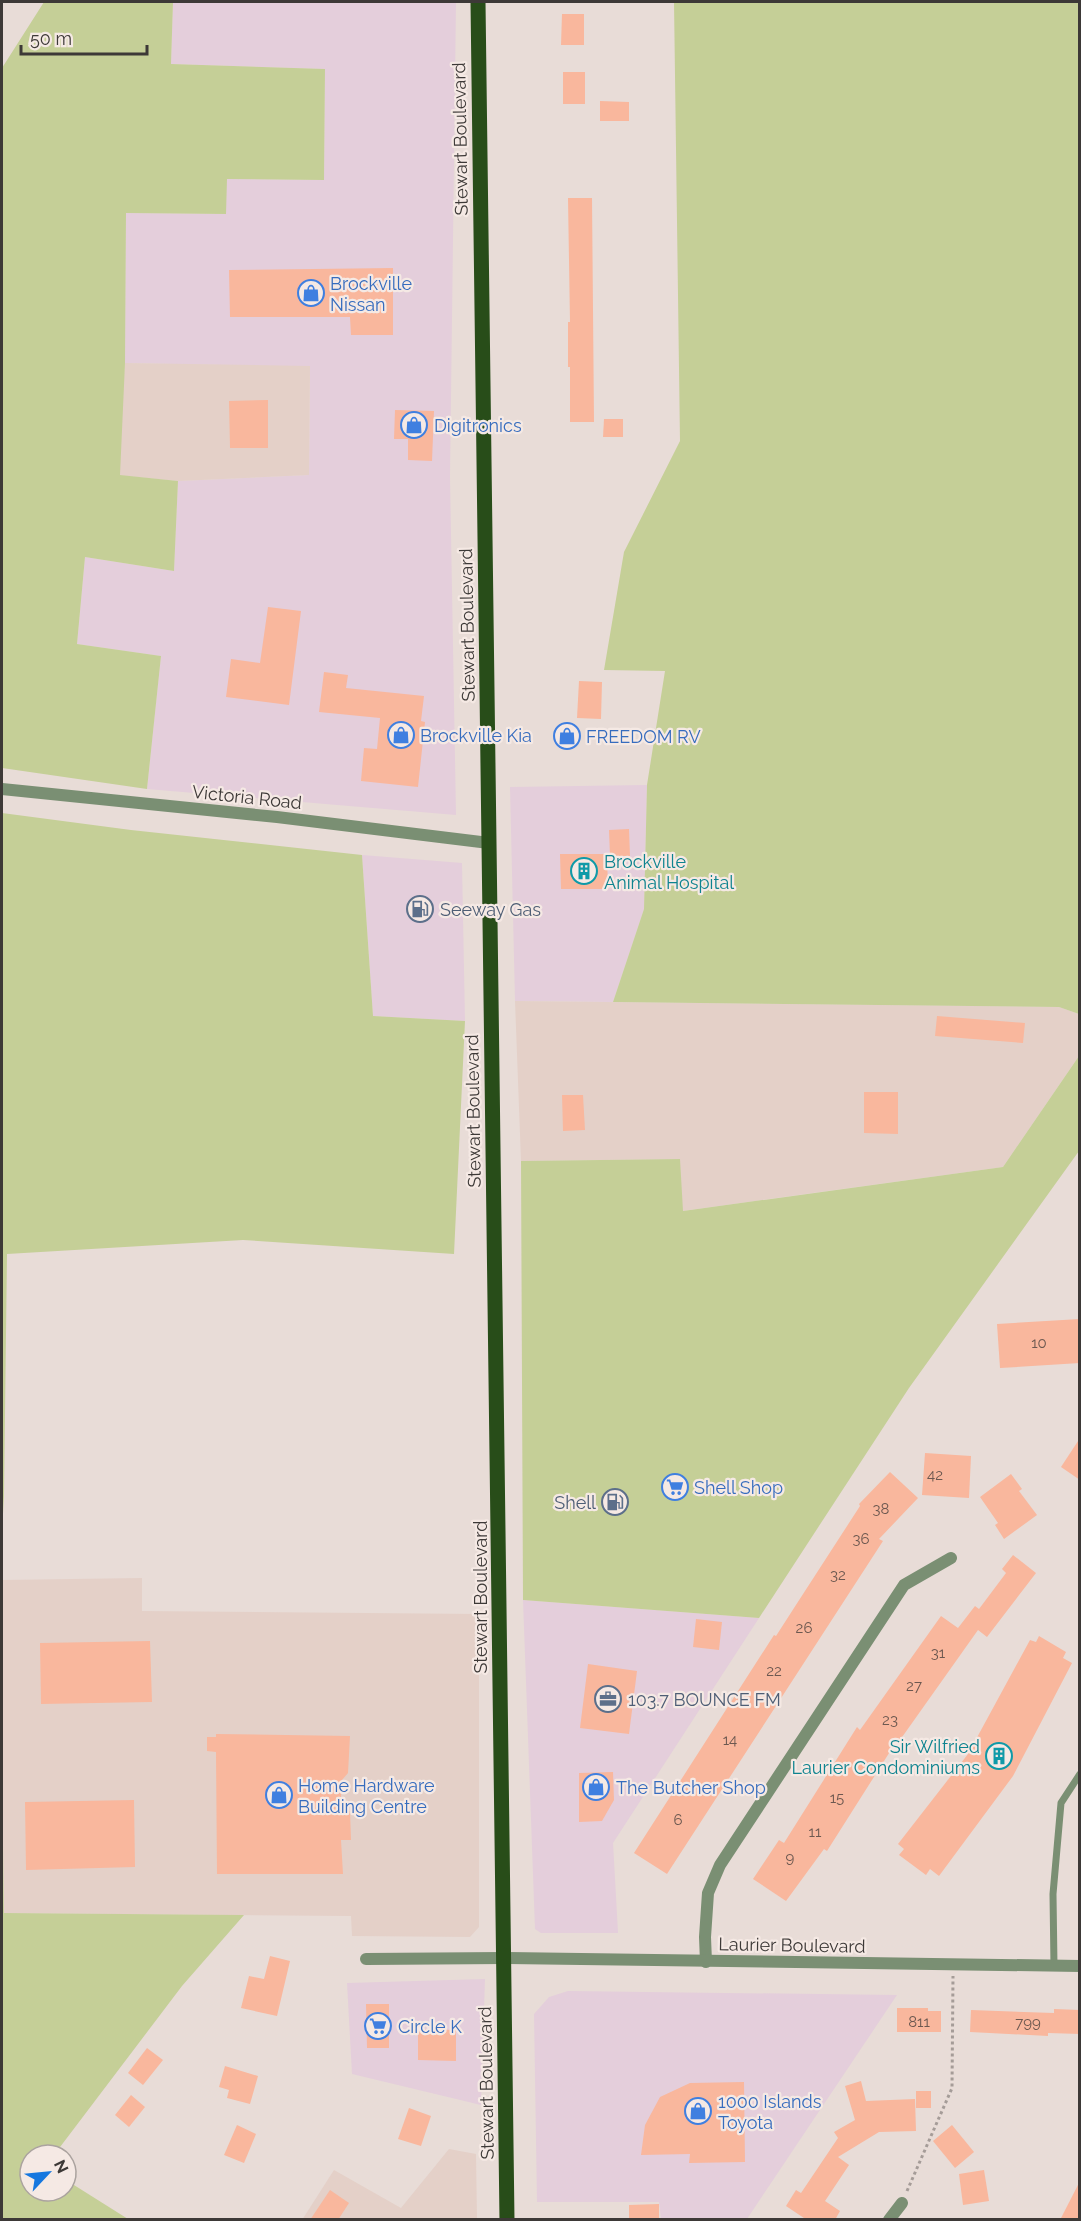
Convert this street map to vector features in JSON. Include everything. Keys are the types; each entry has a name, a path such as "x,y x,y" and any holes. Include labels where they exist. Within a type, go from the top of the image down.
{"main road":[{"name":"Stewart Boulevard","path":"478,2 507,2220"}],"street":[{"name":"Victoria Road","path":"2,789 277,817 489,843"},
{"path":"706,1962 708,1893 720,1865 904,1585 951,1558"},
{"name":"Laurier Boulevard","path":"366,1959 504,1958 1080,1966"},
{"path":"889,2220 902,2204"}],"lane":[{"path":"1053,1966 1053,1894 1061,1803 1080,1774"}],"path":[{"path":"902,2204 952,2088 953,1965"}],"shaded area":[{"path":"173,2 456,2 450,477 456,815 147,789 161,656 77,644 85,557 174,571 178,481 309,475 310,367 125,363 126,213 226,214 226,179 324,180 325,69 171,64"},
{"path":"125,363 310,366 309,475 178,481 115,475"},
{"path":"647,785 644,909 613,1002 515,1001 510,787"},
{"path":"362,855 462,863 465,1021 373,1016"},
{"path":"515,1001 1059,1007 1079,1014 1079,1056 1003,1167 682,1211 679,1159 521,1161"},
{"path":"142,1578 142,1611 479,1614 479,1927 470,1937 352,1936 351,1916 4,1913 2,1580"},
{"path":"523,1600 759,1618 613,1843 618,1933 541,1933 535,1929"},
{"path":"485,1979 481,2105 352,2074 347,1983"},
{"path":"568,1991 897,1995 747,2219 661,2219 659,2202 537,2202 534,2014 549,1997"},
{"path":"449,2149 476,2154 477,2219 302,2220 334,2170 401,2208"}],"green space":[{"path":"44,2 173,2 171,64 325,69 324,180 227,179 226,214 126,213 125,363 120,475 178,481 174,571 85,557 77,644 161,656 147,789 2,768 2,68"},
{"path":"674,2 1079,2 1079,1014 1059,1007 613,1002 644,909 647,785 665,671 604,670 624,552 680,441"},
{"path":"2,813 131,830 362,855 373,1016 465,1021 454,1254 243,1240 7,1254 2,1532"},
{"path":"1079,1056 1079,1151 909,1388 759,1618 523,1600 521,1161 680,1159 683,1211 1003,1167"},
{"path":"2,1777 4,1913 244,1915 182,1986 63,2143 18,2143 18,2203 78,2203 78,2188 128,2219 2,2219"}],"building":[{"path":"562,14 584,14 584,45 561,45"},
{"path":"563,72 585,72 585,104 563,104"},
{"path":"600,101 629,102 629,121 600,121"},
{"path":"568,198 592,198 594,422 570,422"},
{"name":"Brockville Nissan","path":"393,268 393,335 351,335 350,317 230,317 229,270"},
{"path":"268,400 268,448 230,448 229,401"},
{"name":"Digitronics","path":"395,410 434,411 432,461 408,460 408,439 394,439"},
{"path":"604,419 623,419 623,437 603,437"},
{"path":"268,607 301,611 289,705 226,697 231,659 260,663"},
{"name":"Brockville Kia","path":"324,672 348,675 346,688 424,696 421,721 425,722 418,787 361,781 364,748 377,749 380,718 319,712"},
{"path":"579,681 602,682 601,719 577,718"},
{"path":"629,829 630,856 610,856 609,830"},
{"name":"Brockville Animal Hospital","path":"560,854 607,854 608,889 561,889"},
{"path":"937,1016 1025,1023 1023,1043 935,1036"},
{"path":"864,1092 898,1092 898,1134 864,1133"},
{"path":"562,1095 583,1095 585,1130 563,1131"},
{"path":"1080,1319 1080,1363 1000,1368 997,1324"},
{"path":"1080,1438 1080,1480 1061,1467"},
{"path":"925,1453 971,1456 969,1498 922,1495"},
{"path":"890,1472 918,1498 879,1539 883,1541 667,1874 634,1853 860,1506 859,1504"},
{"path":"1011,1474 1022,1489 1019,1491 1037,1515 1004,1539 995,1525 998,1523 980,1497"},
{"path":"1013,1555 1036,1573 987,1637 978,1630 900,1740 898,1739 827,1851 824,1849 786,1901 753,1879 779,1840 784,1843 857,1727 860,1730 941,1616 958,1628 975,1606 979,1609 1006,1573 1002,1569"},
{"path":"696,1619 722,1622 719,1650 693,1647"},
{"name":"Sir Wilfried Laurier Condominiums","path":"1039,1636 1066,1652 1063,1658 1072,1663 1013,1776 939,1876 930,1869 926,1875 899,1855 904,1849 898,1844 968,1754 1030,1640 1036,1642"},
{"path":"150,1641 152,1702 41,1704 40,1643"},
{"name":"103.7 BOUNCE FM","path":"588,1664 637,1671 629,1734 580,1728"},
{"name":"Home Hardware Building Centre","path":"216,1734 350,1736 348,1773 342,1780 340,1810 350,1811 351,1840 341,1840 343,1874 217,1874 216,1752 207,1751 207,1737 216,1737"},
{"name":"The Butcher Shop","path":"613,1772 614,1800 602,1821 579,1822 579,1773"},
{"path":"134,1800 135,1867 26,1870 25,1802"},
{"path":"270,1956 290,1961 277,2016 241,2008 249,1976 264,1979"},
{"name":"Circle K","path":"366,2004 389,2004 389,2048 367,2048"},
{"path":"897,2008 928,2008 928,2011 941,2011 941,2032 897,2032"},
{"path":"1054,2009 1080,2010 1080,2034 1048,2033 1048,2036 970,2032 971,2010 1054,2013"},
{"name":"Circle K","path":"418,2029 456,2030 456,2061 418,2060"},
{"path":"147,2048 163,2060 143,2085 128,2073"},
{"path":"225,2066 258,2076 250,2104 227,2098 229,2090 219,2087"},
{"path":"861,2081 866,2101 915,2099 916,2131 879,2132 838,2157 849,2165 825,2201 840,2211 835,2220 807,2220 786,2206 796,2190 801,2193 838,2138 834,2132 855,2120 845,2086"},
{"name":"1000 Islands Toyota","path":"744,2082 745,2162 689,2163 690,2154 641,2155 645,2125 660,2097 690,2083"},
{"path":"916,2091 931,2091 931,2108 916,2108"},
{"path":"131,2095 145,2107 129,2127 115,2115"},
{"path":"409,2108 431,2116 421,2146 398,2139"},
{"path":"237,2125 256,2134 244,2163 224,2155"},
{"path":"952,2125 974,2152 955,2168 933,2141"},
{"path":"984,2170 989,2201 963,2205 959,2174"},
{"path":"1080,2181 1080,2220 1060,2220"},
{"path":"330,2190 349,2203 338,2220 310,2220"},
{"path":"659,2204 659,2220 629,2220 629,2205"}],"place":[{"name":"Brockville Nissan","path":"311,293"},
{"name":"Digitronics","path":"414,425"},
{"name":"Brockville Kia","path":"401,735"},
{"name":"FREEDOM RV","path":"567,736"},
{"name":"Brockville Animal Hospital","path":"584,871"},
{"name":"Seeway Gas","path":"420,909"},
{"name":"Shell Shop","path":"675,1487"},
{"name":"Shell","path":"615,1502"},
{"name":"103.7 BOUNCE FM","path":"608,1699"},
{"name":"Sir Wilfried Laurier Condominiums","path":"999,1756"},
{"name":"The Butcher Shop","path":"596,1787"},
{"name":"Home Hardware Building Centre","path":"279,1795"},
{"name":"Circle K","path":"378,2026"},
{"name":"1000 Islands Toyota","path":"698,2111"}]}
